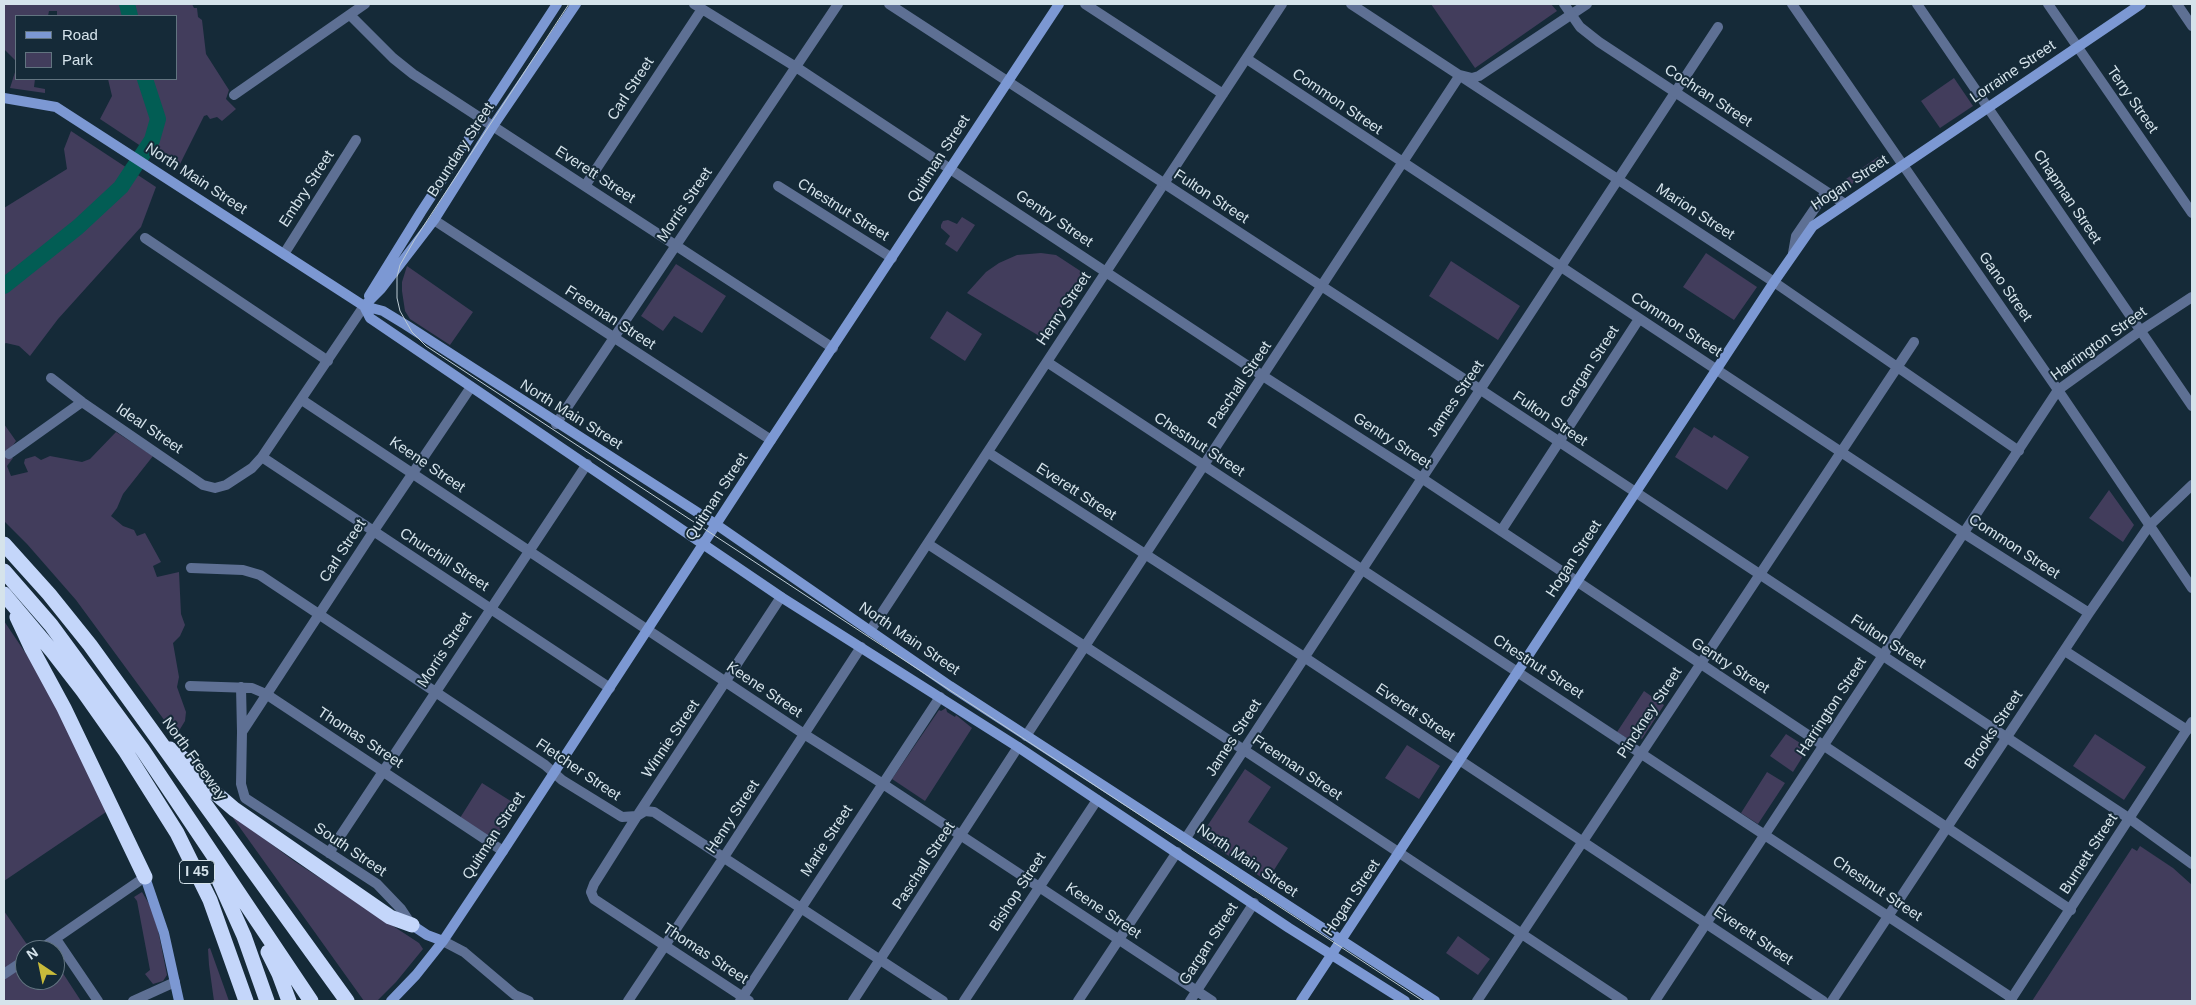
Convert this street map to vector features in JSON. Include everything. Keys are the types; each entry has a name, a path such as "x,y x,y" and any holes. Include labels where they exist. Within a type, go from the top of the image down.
{"highway":[{"name":"North Freeway","path":"4,544 70,619 347,1001"},
{"path":"4,571 51,625 157,771 311,1001"},
{"path":"6,596 32,650 64,708 145,877"},
{"name":"I 45","path":"6,596 82,691 126,752 177,833 210,900 246,1001"},
{"path":"158,740 191,764 213,791 234,810 390,917 412,925"},
{"path":"157,771 189,824 224,890 244,936 267,1001"},
{"path":"251,914 279,974 289,1001"}],"main road":[{"name":"Boundary Street","path":"364,306 416,220 557,4"},
{"name":"Boundary Street","path":"364,306 381,289 434,220 494,126 576,4"},
{"name":"Quitman Street","path":"391,1001 403,990 443,941 504,851 771,440 1060,4"},
{"name":"Lorraine Street","path":"1903,165 2141,4"},
{"name":"North Main Street","path":"4,98 56,107 364,306 383,311 556,424 717,525 1026,736 1435,1001"},
{"name":"Hogan Street","path":"1302,1001 1793,253 1816,223 1903,165"},
{"name":"North Main Street","path":"364,306 370,318 781,597 1018,747 1332,956 1405,1001"},
{"path":"145,877 157,908 179,1001"},
{"name":"South Street","path":"412,925 427,935 443,941"}],"street":[{"path":"234,95 365,4"},
{"name":"Morris Street","path":"556,424 838,4"},
{"name":"Fulton Street","path":"888,4 1480,390 2130,819 2192,864"},
{"path":"1085,4 1223,94"},
{"name":"Henry Street","path":"870,631 989,453 1282,4"},
{"name":"Marion Street","path":"1351,4 1774,282 2019,451"},
{"name":"Cochran Street","path":"1564,4 1585,32 1845,204"},
{"path":"1460,75 1472,78 1479,76 1587,4"},
{"name":"Gano Street","path":"1792,4 2192,588"},
{"name":"Chapman Street","path":"1917,4 2192,406"},
{"name":"Terry Street","path":"2048,4 2192,213"},
{"path":"2177,4 2192,26"},
{"name":"Gentry Street","path":"698,6 950,168 1263,376 1421,478 1576,583 2071,910"},
{"name":"Carl Street","path":"585,186 698,6"},
{"name":"Everett Street","path":"350,15 393,58 413,74 833,348"},
{"name":"James Street","path":"1186,838 1480,390 1559,266 1718,27"},
{"name":"Common Street","path":"1247,59 1965,534 2089,613"},
{"name":"Paschall Street","path":"1026,736 1323,287 1460,75"},
{"name":"Embry Street","path":"284,254 356,140"},
{"name":"Chestnut Street","path":"778,186 892,258"},
{"path":"1793,253 1796,236 1826,192"},
{"name":"Freeman Street","path":"434,220 771,440"},
{"path":"145,238 328,361"},
{"name":"Harrington Street","path":"1656,1001 2058,390 2140,331 2192,298"},
{"name":"Boundary Street","path":"234,480 252,468 262,457 364,306"},
{"name":"Gargan Street","path":"1501,531 1640,319"},
{"name":"Pinckney Street","path":"1477,1001 1914,342"},
{"name":"Chestnut Street","path":"1047,362 1766,834 2011,999"},
{"name":"Ideal Street","path":"51,378 82,402 206,486 221,487 234,480"},
{"name":"Carl Street","path":"242,732 471,387"},
{"name":"Keene Street","path":"302,400 726,683 1212,1001"},
{"path":"9,454 82,402"},
{"name":"Everett Street","path":"989,453 1304,657 1823,1001"},
{"name":"Churchill Street","path":"262,457 610,688"},
{"name":"Morris Street","path":"330,853 586,464"},
{"name":"Brooks Street","path":"1832,1001 2089,613 2149,526 2192,484"},
{"name":"Freeman Street","path":"928,544 1623,1001"},
{"name":"Fletcher Street","path":"192,568 251,571 622,817 637,816 645,811 654,812 943,1001"},
{"name":"Winnie Street","path":"594,899 591,892 594,884 781,597"},
{"name":"Henry Street","path":"628,1001 724,858 861,647"},
{"path":"2065,651 2189,726"},
{"name":"Thomas Street","path":"190,686 252,688 266,694 504,851"},
{"path":"241,687 242,732"},
{"name":"Marie Street","path":"744,1000 802,907 940,697"},
{"name":"Burnett Street","path":"2011,999 2071,910 2189,726"},
{"name":"South Street","path":"242,732 241,784 245,798 377,884 401,909 412,925"},
{"name":"Paschall Street","path":"853,1001 962,836 1018,747"},
{"name":"Bishop Street","path":"964,1001 1097,800"},
{"path":"1078,1001 1177,852"},
{"path":"98,1001 56,939 145,877"},
{"name":"Thomas Street","path":"594,899 744,1000"},
{"name":"Gargan Street","path":"1190,1001 1254,903"},
{"name":"South Street","path":"443,941 464,952 515,995 529,1001"},
{"path":"4,974 15,967"},
{"path":"133,1001 175,982"}],"green space":[{"path":"4,4 192,4 194,8 197,8 198,17 202,20 206,54 229,90 226,99 236,109 222,121 217,117 210,119 207,115 204,116 177,170 100,119 112,96 108,80 178,80 178,15 57,15 57,11 49,11 48,15 15,15 15,60 4,49"},
{"path":"1431,4 1551,4 1557,11 1475,68"},
{"path":"15,72 15,80 35,80 34,87 45,89 45,93 10,88"},
{"path":"1954,78 1973,106 1940,128 1921,101"},
{"path":"71,131 156,187 141,227 58,319 30,356 19,346 4,344 4,208 67,169 64,149"},
{"path":"1878,157 1883,164 1847,187 1844,183 1846,179"},
{"path":"962,217 975,225 957,252 945,244 950,236 941,228 941,225 943,221 948,220 957,224"},
{"path":"1041,253 1056,255 1085,274 1041,337 967,293 986,272 999,263 1017,255"},
{"path":"1706,253 1757,287 1734,320 1683,287"},
{"path":"1451,261 1520,306 1498,340 1429,296"},
{"path":"676,264 726,296 702,333 674,316 663,331 641,316"},
{"path":"407,266 473,312 450,345 410,319 405,311 402,282"},
{"path":"947,311 982,334 965,361 930,338"},
{"path":"4,424 16,441 7,454 13,458 7,466 11,476 28,472 24,463 25,459 35,456 41,460 50,456 82,462 90,459 116,432 153,456 123,494 111,516 123,526 134,530 137,536 145,533 161,562 153,566 157,577 179,572 181,614 185,625 180,636 173,643 179,677 177,687 186,712 185,721 177,734 173,732 76,600 27,544 4,521"},
{"path":"1694,427 1712,438 1714,435 1749,457 1727,490 1675,457"},
{"path":"2109,490 2134,525 2123,542 2089,518"},
{"path":"4,621 45,682 109,810 4,881"},
{"path":"1644,691 1664,705 1642,739 1638,737 1634,743 1617,732"},
{"path":"946,708 947,712 955,717 956,715 972,728 925,801 892,779 939,710 941,711"},
{"path":"1786,734 1808,748 1793,772 1770,756"},
{"path":"2095,734 2146,767 2124,800 2073,766"},
{"path":"1407,745 1440,766 1419,799 1385,778"},
{"path":"1245,769 1271,787 1248,822 1288,848 1267,881 1200,837"},
{"path":"1767,772 1785,783 1758,824 1741,813"},
{"path":"482,783 517,805 494,840 460,818"},
{"path":"235,817 294,861 419,943 423,949 396,982 377,1001 364,1001 233,818"},
{"path":"2140,846 2173,868 2192,885 2192,1001 2032,1001 2132,848 2137,851"},
{"path":"142,892 151,907 158,930 167,975 163,981 153,984 145,974 150,970 137,901 134,897"},
{"path":"4,911 24,940 15,940 15,990 65,990 65,976 81,1001 4,1001"},
{"path":"1458,936 1490,959 1478,975 1446,953"},
{"path":"210,948 229,1001 214,1001 209,965 208,949"}],"waterway":[{"path":"127,4 130,15"},
{"path":"4,286 78,227 121,187 152,140 158,119 145,80"}],"tram line":[{"path":"569,4 415,239 400,265 397,277 397,298 400,311 412,332 426,346 1423,1001"}]}
